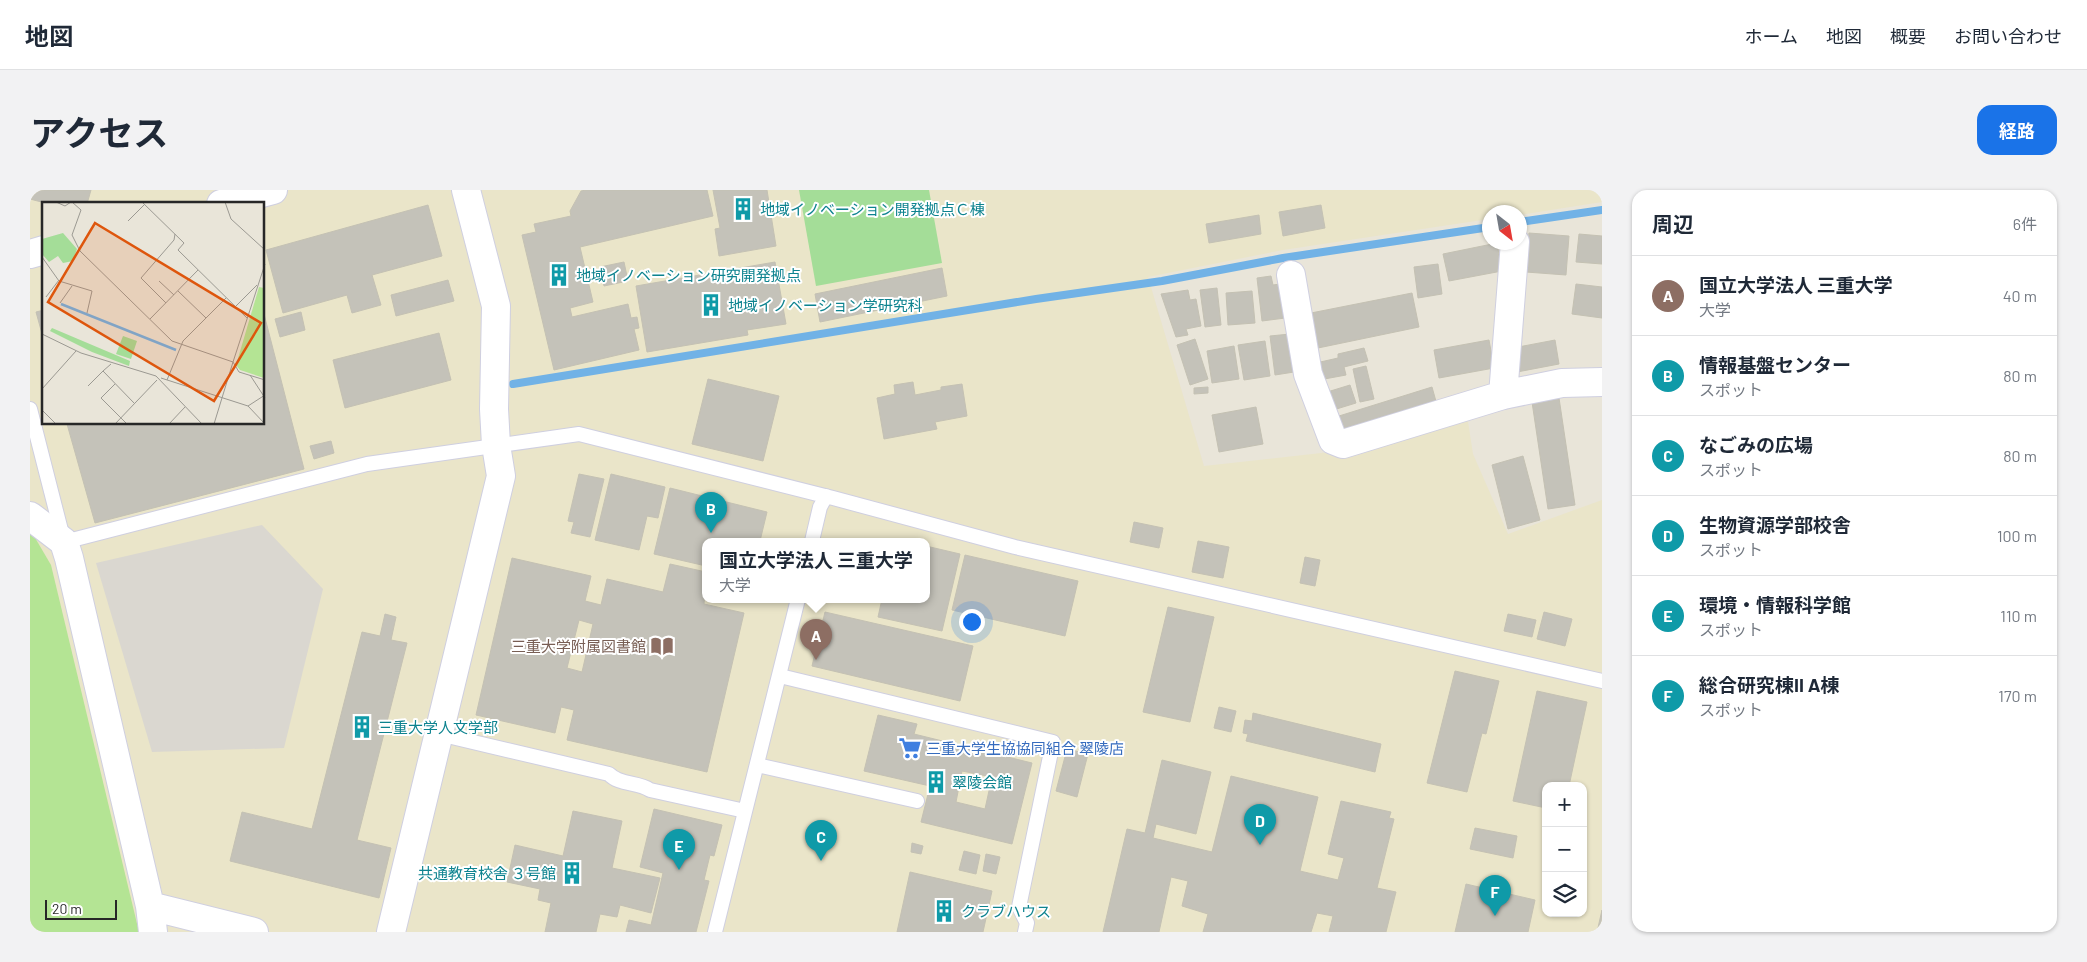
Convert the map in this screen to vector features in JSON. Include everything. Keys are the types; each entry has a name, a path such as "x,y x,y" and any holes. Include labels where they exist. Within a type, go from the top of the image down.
{"street":[{"path":"228,202 273,190"},
{"path":"391,932 501,476 496,445 494,409 496,306 466,190"},
{"path":"1503,395 1514,250"},
{"path":"1291,275 1308,374 1333,440 1343,444 1503,395 1562,382 1602,382"},
{"path":"30,516 64,542 151,919 254,932"}],"lane":[{"path":"30,409 64,542 367,464 579,434 826,496 1016,547 1602,681"},
{"path":"813,538 820,507 826,496"},
{"path":"715,932 797,603"},
{"path":"780,676 1053,742 1019,907 1027,923 1025,932"},
{"path":"438,734 609,774 614,779 644,786 650,790 745,811"},
{"path":"757,765 917,801"}],"shaded area":[{"path":"30,190 1602,190 1602,202 1527,214 1527,205 1482,205 1482,220 1283,250 1148,277 1204,466 1339,451 1467,415 1473,454 1508,534 1602,500 1602,932 30,932"},
{"path":"262,525 323,589 284,748 152,752 96,563"}],"green space":[{"path":"799,190 929,190 942,263 816,286"},
{"path":"30,533 34,536 51,565 139,932 30,932"}],"building":[{"path":"30,190 91,190 88,202 42,202 30,199"},
{"name":"地域イノベーション研究開発拠点","path":"707,190 713,216 580,247 593,302 570,308 572,317 628,304 631,318 637,317 639,328 634,329 639,350 554,370 522,235 536,232 534,224 571,216 570,211 581,191"},
{"name":"地域イノベーション開発拠点Ｃ棟","path":"713,190 767,190 776,246 719,256 715,229 720,228"},
{"path":"428,205 442,256 372,275 381,305 352,313 347,295 283,313 266,250"},
{"path":"1321,205 1325,228 1283,236 1279,212"},
{"path":"1259,215 1261,234 1209,243 1206,224"},
{"path":"1529,233 1569,236 1566,275 1526,272"},
{"path":"1579,234 1602,236 1602,264 1576,262"},
{"path":"1482,246 1482,250 1498,250 1502,271 1449,281 1443,254"},
{"path":"624,262 628,281 604,286 600,267"},
{"name":"地域イノベーション学研究科","path":"775,262 786,324 747,330 748,335 647,352 636,286"},
{"path":"1438,264 1442,294 1418,298 1414,267"},
{"path":"942,268 947,296 820,322 815,294"},
{"path":"1271,276 1273,285 1280,284 1293,317 1262,321 1257,278"},
{"path":"448,280 454,301 396,316 391,295"},
{"path":"1576,284 1602,287 1602,318 1572,314"},
{"path":"1217,288 1221,325 1205,327 1200,290"},
{"path":"1188,290 1190,300 1196,299 1201,326 1186,329 1188,335 1176,337 1161,294"},
{"path":"1252,291 1255,323 1228,325 1226,293"},
{"path":"1412,293 1419,327 1318,348 1311,313"},
{"path":"42,310 42,334 36,312"},
{"path":"301,312 305,330 280,337 275,319"},
{"path":"265,318 304,469 95,523 67,425 265,425"},
{"path":"439,333 451,380 345,408 333,360"},
{"path":"1290,334 1294,372 1275,375 1270,336"},
{"path":"1195,339 1208,379 1190,385 1177,345"},
{"path":"1489,340 1494,368 1439,378 1434,350"},
{"path":"1555,340 1559,364 1517,372 1513,348"},
{"path":"1265,341 1270,376 1244,380 1238,345"},
{"path":"1234,346 1239,379 1212,383 1207,351"},
{"path":"1364,348 1368,361 1344,367 1346,375 1319,380 1316,363 1338,358 1338,354"},
{"path":"1366,366 1374,399 1360,402 1353,369"},
{"path":"708,379 779,396 763,461 692,444"},
{"path":"913,382 915,395 941,390 941,387 962,384 967,416 935,422 937,429 884,439 877,398 895,394 894,385"},
{"path":"1350,385 1356,403 1330,411 1324,393"},
{"path":"1208,387 1208,393 1194,394 1194,388"},
{"path":"1432,387 1437,405 1344,434 1339,416"},
{"path":"1559,398 1575,505 1548,509 1532,402"},
{"path":"1256,407 1263,444 1219,452 1212,415"},
{"path":"331,441 334,453 314,459 310,446"},
{"path":"1523,456 1540,520 1508,529 1492,465"},
{"path":"579,474 604,479 590,537 571,533 574,522 568,521"},
{"path":"611,474 665,487 658,518 647,516 639,550 595,540"},
{"path":"670,488 767,512 761,538 702,538 702,565 654,554"},
{"path":"1134,522 1163,528 1159,548 1130,542"},
{"path":"1198,541 1229,547 1223,578 1192,572"},
{"path":"930,547 960,554 942,631 878,617 881,603 930,603"},
{"path":"965,555 1078,581 1065,636 952,610"},
{"path":"1305,557 1320,560 1315,586 1300,583"},
{"name":"三重大学附属図書館","path":"512,558 591,576 585,601 601,605 607,579 663,592 670,564 702,571 702,603 744,613 707,772 567,740 574,710 561,707 555,733 476,715","holes":["579,620 593,624 582,672 567,668"]},
{"path":"1168,607 1214,617 1190,722 1143,712"},
{"path":"825,612 973,646 960,701 812,666"},
{"path":"1544,612 1572,619 1565,646 1537,639"},
{"name":"三重大学人文学部","path":"385,614 396,617 391,640 407,643 357,840 391,848 379,898 230,861 242,812 312,829 362,632 380,636"},
{"path":"1508,614 1536,620 1532,637 1504,631"},
{"path":"1455,671 1499,681 1486,734 1482,733 1467,792 1427,783"},
{"path":"1537,691 1587,702 1570,782 1542,782 1542,807 1513,801"},
{"path":"1219,707 1236,711 1231,732 1214,728"},
{"path":"1253,713 1381,744 1375,772 1246,741 1248,734 1243,733 1245,720 1252,721"},
{"name":"翠陵会館","path":"878,715 917,724 914,734 1032,763 1012,844 921,822 930,786 864,771","holes":["962,771 992,777 985,809 956,802"]},
{"path":"1067,749 1088,754 1077,797 1056,791"},
{"path":"1162,760 1211,772 1196,834 1156,824 1153,838 1212,852 1231,776 1318,797 1300,871 1338,880 1344,858 1328,854 1341,801 1391,812 1389,818 1394,819 1377,888 1396,892 1386,932 1329,932 1333,916 1317,913 1311,932 1203,932 1208,914 1182,906 1188,881 1171,877 1159,932 1103,932 1127,829 1145,833"},
{"path":"654,809 722,825 714,856 710,855 704,880 709,881 696,932 626,932 629,920 651,925 663,873 640,867"},
{"name":"共通教育校舎 ３号館","path":"573,811 622,821 612,868 660,878 651,913 620,905 617,917 600,914 596,932 545,932 551,903 538,900 540,889 507,882 515,845 563,856"},
{"path":"1475,828 1517,836 1513,858 1470,849"},
{"path":"912,843 923,846 921,854 911,852"},
{"path":"964,851 980,855 976,874 959,870"},
{"path":"986,854 1000,857 996,874 983,871"},
{"name":"クラブハウス","path":"910,872 992,891 983,932 897,932"},
{"path":"1466,884 1535,900 1528,932 1455,932"},
{"path":"1602,910 1602,932 1597,932"}],"waterway":[{"path":"1527,221 1602,210"},
{"path":"513,384 1036,299 1162,281 1283,258 1482,228"}],"place":[{"name":"地域イノベーション開発拠点Ｃ棟","path":"743,209"},
{"name":"地域イノベーション研究開発拠点","path":"559,275"},
{"name":"地域イノベーション学研究科","path":"711,305"},
{"name":"情報基盤センター","path":"711,533"},
{"name":"三重大学附属図書館","path":"662,646"},
{"name":"国立大学法人 三重大学","path":"816,660"},
{"name":"三重大学人文学部","path":"362,727"},
{"name":"三重大学生協協同組合 翠陵店","path":"910,748"},
{"name":"翠陵会館","path":"936,782"},
{"name":"生物資源学部校舎","path":"1260,845"},
{"name":"なごみの広場","path":"821,861"},
{"name":"環境・情報科学館","path":"679,870"},
{"name":"共通教育校舎 ３号館","path":"572,873"},
{"name":"クラブハウス","path":"944,911"},
{"name":"総合研究棟II A棟","path":"1495,916"}]}
